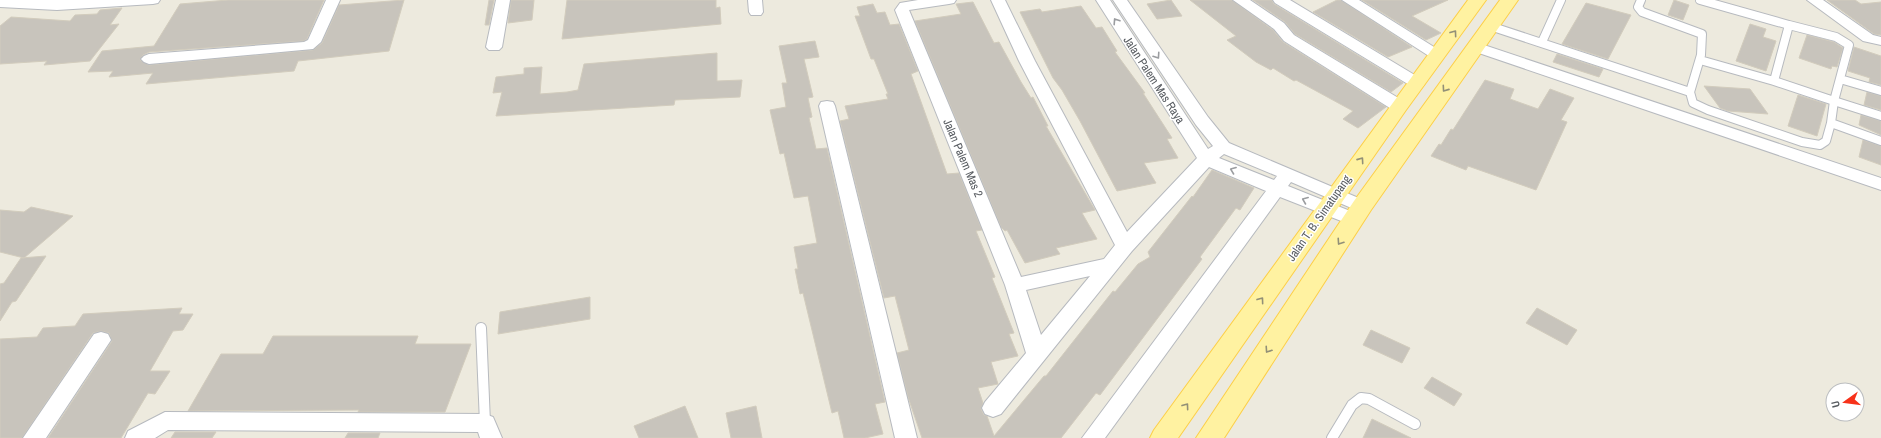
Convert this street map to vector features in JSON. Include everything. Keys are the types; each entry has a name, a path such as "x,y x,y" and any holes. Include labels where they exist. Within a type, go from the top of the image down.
{"main road":[{"name":"Jalan T. B. Simatupang","path":"1163,438 1399,106 1418,83 1477,0"},
{"path":"1209,438 1358,213 1509,0"}],"street":[{"path":"0,3 29,6 61,6 153,0"},
{"path":"149,59 308,46 314,42 333,0"},
{"path":"494,47 503,0"},
{"name":"Jalan Palem Mas 2","path":"948,0 905,6 902,10 1015,285 1036,353"},
{"path":"998,0 1027,62 1125,246"},
{"name":"Jalan Palem Mas Raya","path":"1103,0 1206,159"},
{"name":"Jalan Palem Mas Raya","path":"1120,0 1202,121 1223,147"},
{"path":"1240,0 1279,26 1289,38 1399,106"},
{"path":"1280,0 1418,83"},
{"path":"1349,0 1437,55"},
{"path":"1814,0 1868,38 1881,41"},
{"path":"1475,47 1802,156 1881,184"},
{"path":"826,106 906,438"},
{"path":"993,408 1036,353 1112,264 1125,246 1206,159 1223,147 1282,182"},
{"path":"1206,159 1282,182 1358,213"},
{"path":"1093,438 1282,182"},
{"path":"1015,285 1112,264"},
{"path":"34,438 101,340"},
{"path":"136,438 165,421 426,431 488,431"}],"lane":[{"path":"1542,42 1561,0"},
{"path":"1641,0 1638,7 1639,10 1702,34 1700,60 1690,92 1693,103 1708,110 1813,144 1820,145 1826,141 1831,123 1834,101 1849,45 1836,37 1700,0"},
{"path":"1774,81 1789,25"},
{"path":"1490,26 1690,92"},
{"path":"1700,60 1774,81 1881,116"},
{"path":"1840,79 1881,91"},
{"path":"1831,123 1881,141"},
{"path":"481,328 488,431"},
{"path":"1332,438 1352,405 1356,400 1361,398 1369,399 1415,424"}],"building":[{"path":"228,0 324,0 307,39 304,41 149,52 143,55 140,60 149,65 313,50 322,43 339,5 404,0 389,51 298,61 294,71 146,84 153,73 109,77 113,71 88,72 102,51 154,46 180,4"},
{"path":"489,0 494,0 489,25 485,25"},
{"path":"511,0 534,0 532,20 508,23"},
{"path":"567,0 716,0 716,8 720,7 721,24 562,39"},
{"path":"1171,0 1182,16 1157,19 1147,4"},
{"path":"1190,0 1232,0 1273,30 1283,42 1386,107 1358,128 1343,119 1353,111 1296,80 1294,81 1273,68 1271,70 1256,62 1227,40 1236,36"},
{"path":"1253,0 1272,0 1274,4 1403,83 1391,92 1295,34 1285,22"},
{"path":"1337,0 1341,0 1412,47 1388,57 1313,12"},
{"path":"1362,0 1448,0 1412,16 1441,33 1426,40"},
{"path":"1674,0 1689,5 1683,20 1668,15"},
{"path":"1827,0 1855,0 1861,4 1881,2 1881,35 1874,34"},
{"path":"973,2 994,43 999,42 1021,82 1031,98 1033,97 1048,126 1046,126 1095,210 1082,213 1097,239 1056,248 1060,254 1025,263 1007,230 1005,231 1001,227 915,21 961,14 956,4"},
{"path":"1586,3 1631,15 1608,59 1562,44"},
{"path":"873,4 877,13 885,12 890,25 899,24 918,71 911,74 947,174 959,173 982,230 976,231 995,277 992,278 1014,333 1009,334 1018,356 991,362 998,384 978,388 983,403 981,409 984,415 987,416 994,436 1044,376 1046,376 1113,291 1115,292 1138,264 1150,257 1148,252 1192,196 1193,197 1212,170 1254,188 1240,210 1236,208 1200,257 1202,259 1100,395 1096,393 1061,438 922,438 908,397 897,353 909,350 895,296 884,298 840,121 849,119 845,106 888,99 886,94 888,94 874,59 871,59 855,16 860,16 857,7"},
{"path":"1081,6 1096,28 1102,27 1117,51 1115,52 1145,93 1143,93 1172,138 1167,139 1178,158 1144,163 1156,183 1117,191 1080,121 1062,90 1053,78 1020,12 1040,9 1042,12"},
{"path":"122,8 110,25 119,24 90,61 44,65 47,61 0,64 0,26 11,17 70,21 75,15 97,14 100,10"},
{"path":"1750,24 1766,29 1763,37 1776,41 1766,71 1736,61"},
{"path":"1807,35 1834,42 1843,48 1837,67 1832,66 1831,69 1799,58"},
{"path":"815,41 819,57 804,59 813,97 808,98 812,117 809,118 816,149 827,148 885,402 875,404 883,434 865,438 844,438 838,411 832,413 803,293 800,294 795,269 798,269 794,247 817,243 808,196 794,198 784,153 780,154 770,110 786,107 782,83 787,83 779,46"},
{"path":"1854,47 1881,56 1881,85 1869,82 1870,78 1848,71"},
{"path":"717,53 717,81 742,80 740,97 675,100 674,105 496,116 502,92 493,93 496,77 524,74 524,68 542,67 540,94 567,92 578,90 584,64"},
{"path":"1557,54 1603,69 1599,77 1553,62"},
{"path":"1485,80 1514,89 1510,99 1538,109 1550,89 1574,98 1561,120 1567,122 1536,190 1468,166 1466,170 1431,156 1439,144 1441,145 1451,129 1453,130"},
{"path":"1704,86 1750,89 1768,114 1728,111 1720,108"},
{"path":"1867,92 1881,96 1881,110 1864,105"},
{"path":"1798,95 1826,104 1817,136 1788,126"},
{"path":"1861,115 1881,121 1881,135 1859,125"},
{"path":"1863,140 1881,146 1881,165 1859,157"},
{"path":"31,207 73,216 24,258 0,252 0,210 24,212"},
{"path":"46,256 16,301 12,302 0,321 0,284 4,283 21,258"},
{"path":"590,297 590,319 498,334 500,312"},
{"path":"182,308 179,314 193,314 183,330 173,331 150,371 170,371 155,394 148,393 121,438 48,438 112,341 109,333 101,331 93,333 22,438 0,438 0,339 37,337 43,328 75,326 83,314"},
{"path":"1537,308 1577,330 1567,345 1526,323"},
{"path":"1371,330 1410,348 1402,363 1363,345"},
{"path":"273,336 418,336 415,344 471,344 445,412 358,412 359,410 188,411 221,354 263,354"},
{"path":"1432,377 1462,394 1454,406 1424,388"},
{"path":"685,406 698,438 639,438 634,426"},
{"path":"756,406 762,438 731,438 726,413"},
{"path":"1372,419 1411,438 1363,438"},
{"path":"175,432 216,432 212,438 171,438"},
{"path":"348,433 380,433 378,438 345,438"}]}
